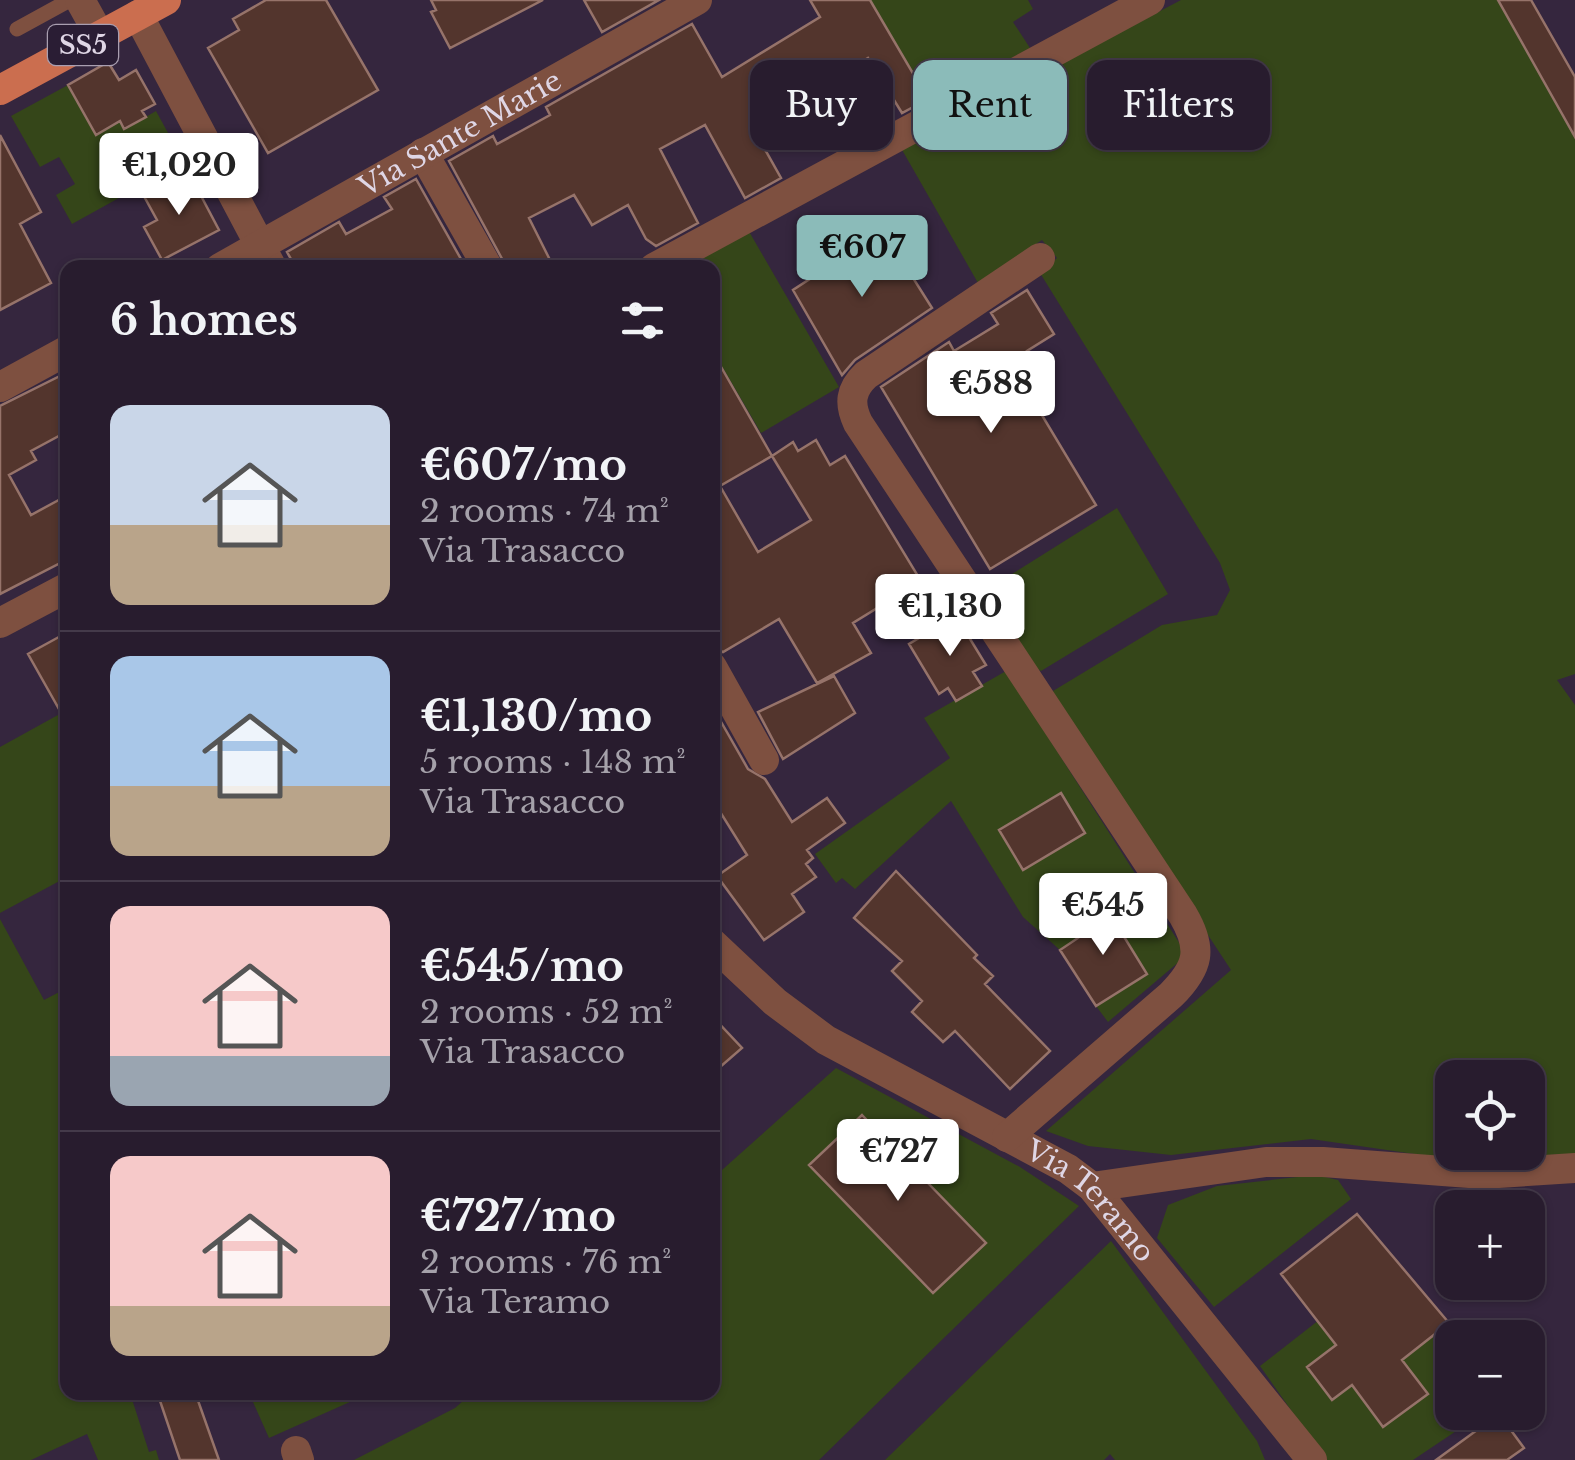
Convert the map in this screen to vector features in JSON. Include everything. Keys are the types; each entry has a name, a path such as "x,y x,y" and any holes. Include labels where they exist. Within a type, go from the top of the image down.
{"main road":[{"name":"SS5","path":"0,90 166,0"}],"street":[{"path":"80,0 100,36"},
{"name":"Via Sante Marie","path":"266,256 423,153 698,0"},
{"path":"669,260 1150,0"},
{"path":"138,15 266,256"},
{"path":"423,153 483,260"},
{"path":"1007,1137 1171,995 1189,976 1198,957 1195,936 1183,915 858,422 851,404 854,390 866,375 1040,258"},
{"path":"0,386 60,354"},
{"path":"0,624 60,591"},
{"path":"720,681 764,760"},
{"name":"Via Teramo","path":"720,950 775,1002 826,1040 1092,1187 1312,1460"},
{"path":"1092,1187 1266,1162 1324,1162 1483,1174 1575,1168"}],"lane":[{"path":"17,29 70,0"}],"green space":[{"path":"870,0 1028,0 1033,9 1013,22 1030,48 1008,60 913,60 913,74"},
{"path":"1181,0 1498,0 1575,137 1575,674 1557,680 1575,705 1575,1154 1545,1155 1545,1060 1435,1060 1435,1157 1311,1139 1171,1155 1088,1146 1046,1131 1231,970 1054,701 1053,691 1162,625 1217,615 1230,590 1220,563 1040,273 1057,258 1042,240 978,283 901,148 913,142 913,150 1067,150 1067,60"},
{"path":"68,85 96,135 120,121 125,129 156,111 184,162 72,224 56,195 75,184 59,157 40,167 11,116"},
{"path":"747,228 839,387 761,433 720,363 720,260 693,260"},
{"path":"1117,508 1168,594 1041,671 1031,666 985,591"},
{"path":"1006,671 1187,955 1108,1022 1096,1006 1147,974 1107,909 1074,929 1078,938 1060,950 1023,917 951,801 855,889 842,878 836,883 815,854 950,758 924,718"},
{"path":"60,714 60,881 0,913 0,747"},
{"path":"0,919 44,1000 60,992 60,1400 132,1400 149,1452 156,1450 159,1460 98,1460 87,1434 31,1460 0,1460"},
{"path":"836,1068 1020,1167 1079,1206 819,1460 354,1460 464,1400 720,1400 720,1172"},
{"path":"1316,1175 1338,1180 1351,1199 1214,1307 1157,1238 1168,1205 1217,1186"},
{"path":"1111,1241 1257,1441 1265,1460 1115,1460 1110,1454 1104,1460 885,1460"},
{"path":"1360,1288 1411,1352 1435,1334 1435,1430 1458,1430 1413,1460 1326,1460 1260,1366","holes":["1352,1334 1383,1427 1352,1385 1332,1400 1307,1367"]},
{"path":"252,1400 354,1400 269,1438"}],"building":[{"path":"266,0 326,0 378,90 268,153 208,48 239,30 233,19"},
{"path":"431,0 543,0 450,48 431,12 436,10"},
{"path":"584,0 659,0 602,32"},
{"path":"810,0 870,0 913,73 913,107 902,113 893,98 893,60 750,60 750,150 765,150 781,178 745,198 705,125 660,149 698,223 656,246 646,239 628,205 592,225 574,195 529,218 550,260 503,260 449,161 493,136 497,144 550,115 546,107 692,24 722,77 820,17"},
{"path":"1498,0 1531,0 1575,77 1575,137"},
{"path":"108,62 119,80 136,70 155,104 142,111 146,117 124,129 120,121 96,135 68,85"},
{"path":"0,135 41,212 20,224 51,283 0,310"},
{"path":"190,175 219,230 162,260 144,227 157,220 145,198"},
{"path":"416,179 462,260 292,260 287,252 339,222 346,234 392,209 384,197"},
{"path":"885,230 916,275 913,278 932,308 855,360 842,375 793,290"},
{"path":"1027,290 1054,334 1027,351 1030,356 1013,367 1096,505 990,569 881,387 949,342 954,351 998,324 991,313"},
{"path":"720,365 772,456 720,486"},
{"path":"60,376 60,435 31,451 36,460 9,475 31,515 60,499 60,563 0,594 0,406"},
{"path":"816,440 830,465 845,456 921,581 853,623 871,653 817,683 779,619 723,652 720,486 758,552 811,520 772,456 793,442 798,451"},
{"path":"956,616 986,665 973,672 982,686 956,701 948,688 939,694 909,644"},
{"path":"60,636 60,711 28,654"},
{"path":"834,676 855,713 783,759 758,712"},
{"path":"720,720 748,769 765,779 792,822 827,798 845,823 807,850 813,858 806,864 816,877 792,894 804,912 764,940 720,880 720,874 747,855 720,812"},
{"path":"1061,793 1085,833 1023,870 999,830"},
{"path":"896,871 977,955 974,958 993,976 985,984 1050,1051 1010,1089 955,1031 943,1042 912,1012 922,1001 892,971 902,961 854,918"},
{"path":"1107,909 1147,974 1096,1006 1060,950 1078,938 1073,930"},
{"path":"720,1025 742,1048 720,1067"},
{"path":"862,1115 986,1243 933,1293 809,1165"},
{"path":"1357,1214 1446,1320 1435,1320 1435,1334 1402,1360 1428,1394 1383,1427 1352,1385 1332,1400 1307,1367 1336,1345 1281,1274"},
{"path":"160,1400 198,1400 219,1460 180,1460"},
{"path":"1477,1430 1511,1430 1524,1448 1507,1460 1436,1460"}]}
